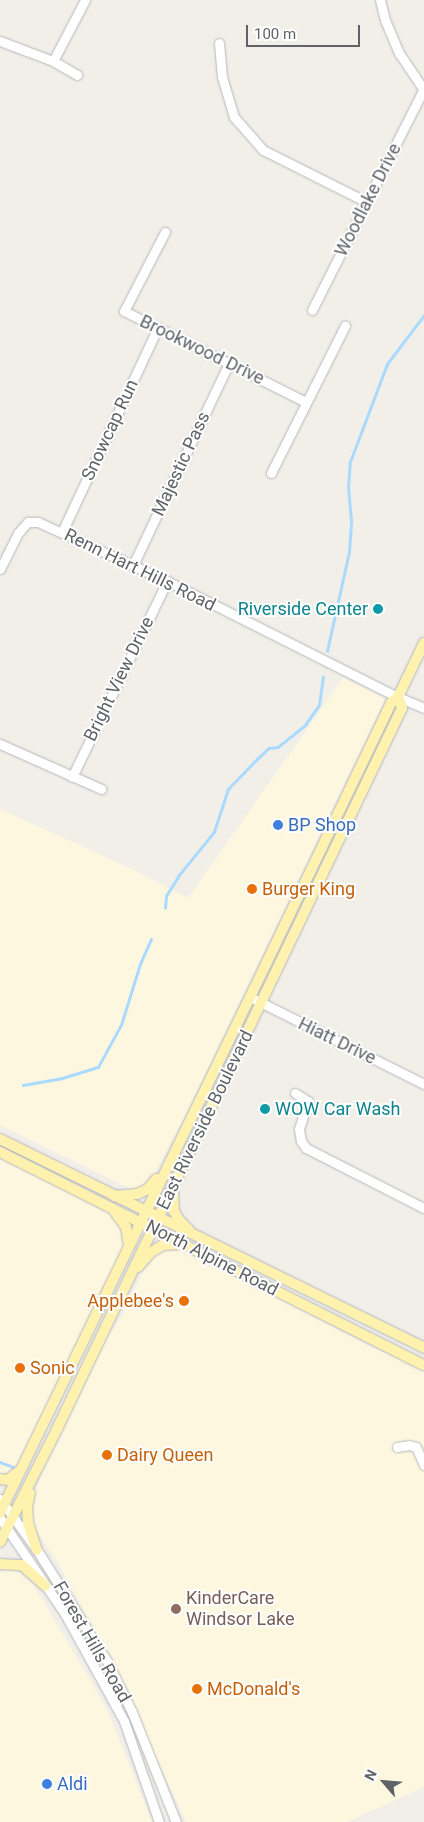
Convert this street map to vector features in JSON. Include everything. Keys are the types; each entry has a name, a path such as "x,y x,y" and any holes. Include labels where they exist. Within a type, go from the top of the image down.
{"main road":[{"name":"East Riverside Boulevard","path":"1,1506 25,1461 250,997 390,703 398,697 424,643"},
{"name":"East Riverside Boulevard","path":"0,1542 40,1464 402,708 398,697"},
{"name":"North Alpine Road","path":"0,1139 424,1348"},
{"name":"North Alpine Road","path":"0,1152 424,1365"},
{"path":"114,1196 137,1194 148,1189 168,1164"},
{"path":"173,1186 174,1211 179,1220 195,1236"},
{"path":"111,1207 122,1220 129,1245"},
{"path":"130,1275 150,1253 163,1245 184,1244"},
{"path":"256,1280 261,1269"},
{"path":"0,1479 8,1480 15,1476 25,1461"},
{"path":"37,1550 28,1522 27,1507 40,1464"},
{"path":"0,1564 22,1565 45,1586"}],"street":[{"path":"53,60 85,0"},
{"path":"380,0 385,20 399,53 423,90"},
{"path":"0,41 53,60 77,75"},
{"path":"219,43 222,77 234,117 263,150 367,202"},
{"name":"Woodlake Drive","path":"312,310 423,90"},
{"name":"Brookwood Drive","path":"166,232 124,311 306,402"},
{"path":"272,473 345,326"},
{"name":"Snowcap Run","path":"62,532 158,327"},
{"name":"Majestic Pass","path":"132,566 229,363"},
{"name":"Renn Hart Hills Road","path":"0,569 18,533 28,522 38,522 167,581 398,697 424,708"},
{"name":"Bright View Drive","path":"72,777 167,581"},
{"path":"0,744 101,788"},
{"name":"Hiatt Drive","path":"250,997 424,1084"},
{"path":"296,1093 308,1101 299,1129 301,1141 306,1148 424,1208"},
{"path":"397,1447 409,1445 416,1447 424,1465"},
{"name":"Forest Hills Road","path":"1,1506 37,1550 107,1661 132,1712 176,1822"},
{"name":"Forest Hills Road","path":"0,1518 65,1614 124,1721 159,1822"}],"shaded area":[{"path":"343,678 385,699 188,1110 153,1176 142,1187 131,1189 0,1125 0,809 134,870 188,898"},
{"path":"0,1157 110,1212 121,1223 124,1245 16,1471 10,1476 0,1476"},
{"path":"169,1248 184,1250 294,1305 367,1345 424,1369 424,1787 347,1822 186,1822 106,1650 57,1561 33,1523 31,1510 34,1491 107,1338 122,1316 142,1273 156,1254"},
{"path":"6,1568 17,1571 34,1586 90,1680 109,1714 152,1822 0,1822 0,1573"}],"waterway":[{"path":"327,651 349,552 351,521 348,488 350,462 387,364 424,315"},
{"path":"165,908 166,896 179,875 214,832 228,789 269,748 278,747 305,725 319,705 323,677"},
{"path":"23,1085 62,1078 98,1067 121,1025 140,964 151,939"},
{"path":"0,1462 13,1467"}],"place":[{"name":"Riverside Center","path":"378,609"},
{"name":"BP Shop","path":"278,825"},
{"name":"Burger King","path":"252,889"},
{"name":"WOW Car Wash","path":"265,1109"},
{"name":"Applebee's","path":"184,1301"},
{"name":"Sonic","path":"20,1368"},
{"name":"Dairy Queen","path":"107,1455"},
{"name":"KinderCare Windsor Lake","path":"176,1609"},
{"name":"McDonald's","path":"197,1689"},
{"name":"Aldi","path":"47,1784"}]}
